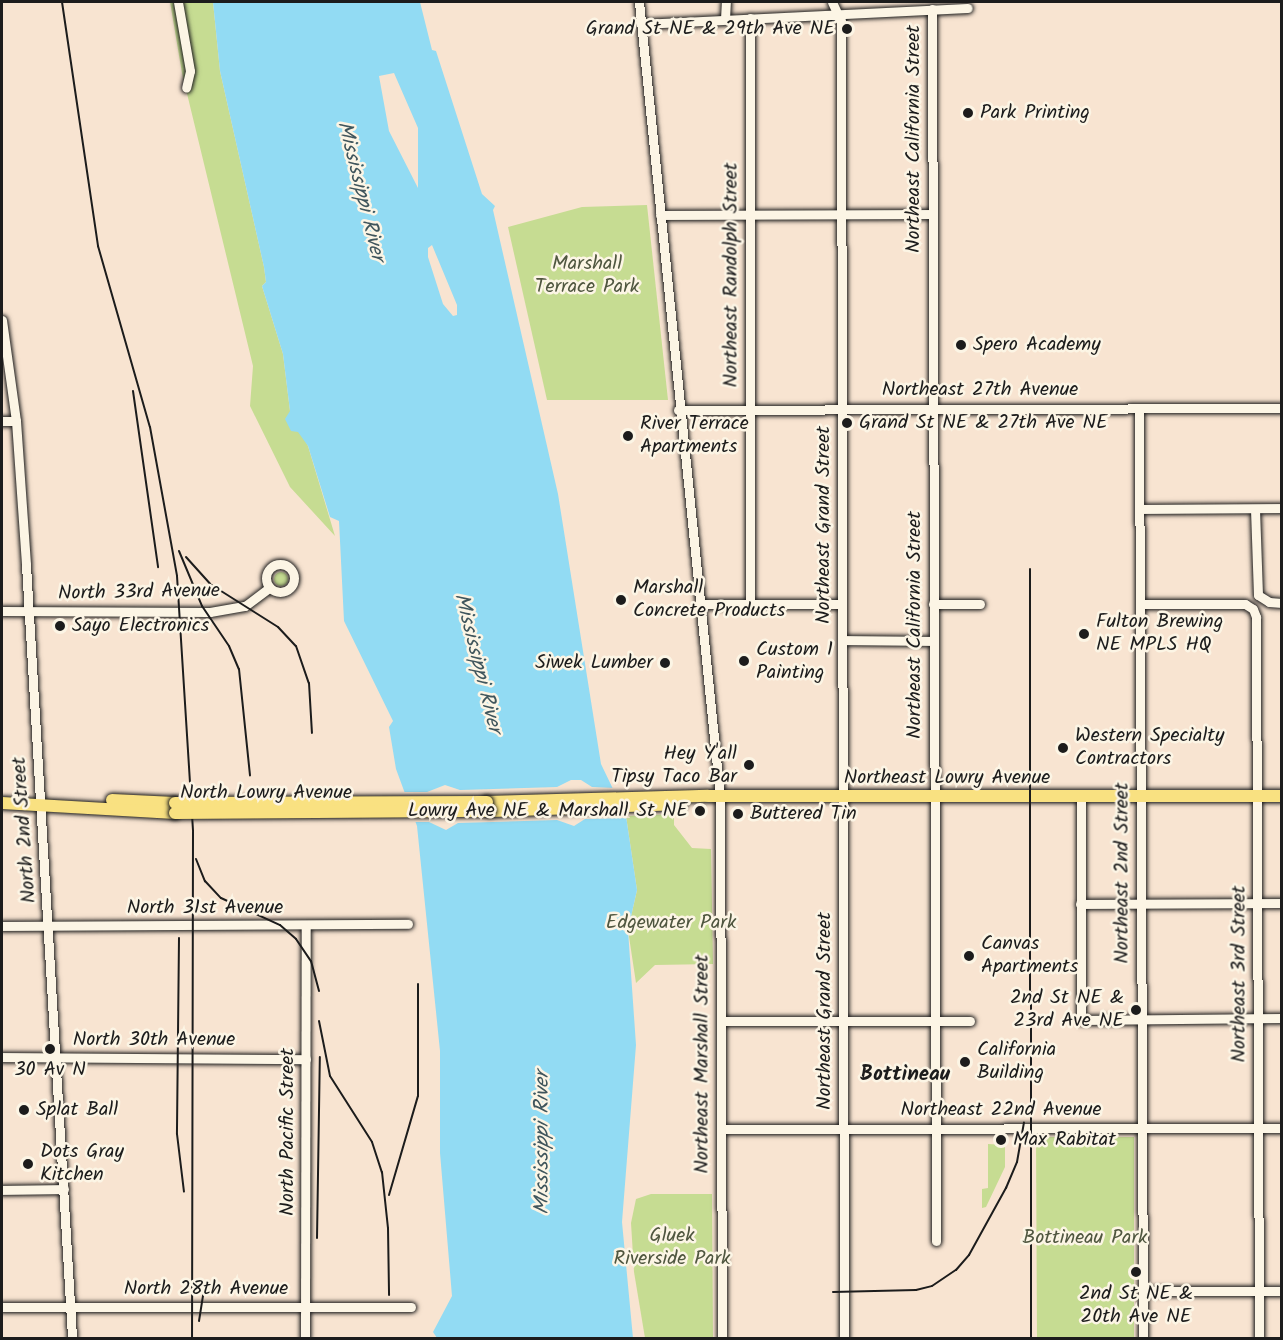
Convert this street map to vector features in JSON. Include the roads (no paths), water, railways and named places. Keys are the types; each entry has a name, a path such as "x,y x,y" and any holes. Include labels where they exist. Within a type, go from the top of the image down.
{"main road":[{"name":"Northeast Lowry Avenue","path":"489,807 720,796 1281,796"},
{"name":"North Lowry Avenue","path":"2,802 175,808 489,807"}],"street":[{"path":"178,2 190,71 186,88"},
{"name":"Northeast Marshall Street","path":"639,2 678,410 720,796 722,1338"},
{"path":"725,19 726,2"},
{"name":"Northeast Grand Street","path":"832,2 841,21 844,1338"},
{"path":"641,24 837,13 916,6 932,9 968,8"},
{"name":"Northeast California Street","path":"932,9 936,1241"},
{"name":"Northeast Randolph Street","path":"750,18 750,604"},
{"path":"660,215 932,214"},
{"name":"North 2nd Street","path":"2,320 16,421 50,926 72,1338"},
{"name":"Northeast 27th Avenue","path":"678,410 842,407 1281,408"},
{"name":"Northeast 2nd Street","path":"1139,408 1143,1338"},
{"path":"2,421 16,421"},
{"path":"1255,508 1257,589 1262,599 1281,603"},
{"path":"1140,509 1281,508"},
{"name":"North 33rd Avenue","path":"2,611 210,612 245,606 270,587"},
{"path":"700,604 842,604"},
{"path":"933,604 980,604"},
{"name":"Northeast 3rd Street","path":"1141,604 1245,604 1253,609 1258,796 1258,1338"},
{"path":"842,640 933,641"},
{"path":"1081,797 1081,1020 1281,1018"},
{"path":"1080,904 1281,903"},
{"name":"North 31st Avenue","path":"2,926 408,924"},
{"name":"North Pacific Street","path":"305,1338 306,925"},
{"path":"722,1021 970,1021"},
{"name":"North 30th Avenue","path":"2,1057 306,1059"},
{"name":"Northeast 22nd Avenue","path":"721,1129 1281,1128"},
{"path":"2,1190 64,1189"},
{"path":"1144,1291 1281,1291"},
{"name":"North 28th Avenue","path":"2,1307 411,1307"}],"water":[{"name":"Mississippi River","path":"213,2 420,2 432,50 436,51 482,194 495,206 493,210 558,494 601,764 626,816 637,890 628,930 636,1045 622,1222 633,1338 437,1338 433,1332 452,1296 440,1153 440,1051 417,826 396,769 389,727 393,721 344,621 339,521 330,517 308,446 298,432 291,431 285,419 290,411 283,354 262,286 266,282 264,267 220,71","holes":["394,73 418,128 418,188 389,131 379,76","432,245 457,305 457,315 453,316 443,304 428,257 428,248"]}],"railway":[{"path":"62,2 98,246 150,427 177,576 193,832 192,1338"},
{"path":"133,391 158,567"},
{"path":"179,551 202,606 229,646 239,669 250,775"},
{"path":"186,557 210,584 278,627 296,646 309,683 312,733"},
{"path":"1030,569 1031,1338"},
{"path":"196,859 205,881 221,898 280,925 296,939 311,961 319,991"},
{"path":"179,938 177,1134 184,1192"},
{"path":"389,1195 418,1096 418,984"},
{"path":"319,1021 330,1076 372,1142 382,1172 388,1228 389,1295"},
{"path":"317,1238 320,1057"},
{"path":"833,1292 916,1290 932,1286 956,1270 969,1255 1006,1188 1017,1162 1024,1123"},
{"path":"199,1321 204,1290"}],"place":[{"name":"Grand St NE & 29th Ave NE","path":"847,29"},
{"name":"Park Printing","path":"968,113"},
{"name":"Spero Academy","path":"961,345"},
{"name":"Grand St NE & 27th Ave NE","path":"847,423"},
{"name":"River Terrace Apartments","path":"628,436"},
{"name":"Marshall Concrete Products","path":"621,600"},
{"name":"Sayo Electronics","path":"60,626"},
{"name":"Fulton Brewing NE MPLS HQ","path":"1084,634"},
{"name":"Custom 1 Painting","path":"744,661"},
{"name":"Siwek Lumber","path":"665,663"},
{"name":"Western Specialty Contractors","path":"1063,748"},
{"name":"Hey Y'all Tipsy Taco Bar","path":"749,765"},
{"name":"Lowry Ave NE & Marshall St NE","path":"700,811"},
{"name":"Buttered Tin","path":"738,814"},
{"name":"Canvas Apartments","path":"969,956"},
{"name":"2nd St NE & 23rd Ave NE","path":"1136,1010"},
{"name":"30 Av N","path":"50,1049"},
{"name":"California Building","path":"965,1062"},
{"name":"Splat Ball","path":"24,1110"},
{"name":"Max Rabitat","path":"1001,1140"},
{"name":"Dots Gray Kitchen","path":"28,1164"},
{"name":"2nd St NE & 20th Ave NE","path":"1136,1272"}],"district":[{"name":"Bottineau","path":"905,1075"}],"park label":[{"name":"Marshall Terrace Park","path":"587,276"},
{"name":"Edgewater Park","path":"671,923"},
{"name":"Bottineau Park","path":"1085,1238"},
{"name":"Gluek Riverside Park","path":"672,1248"}]}
